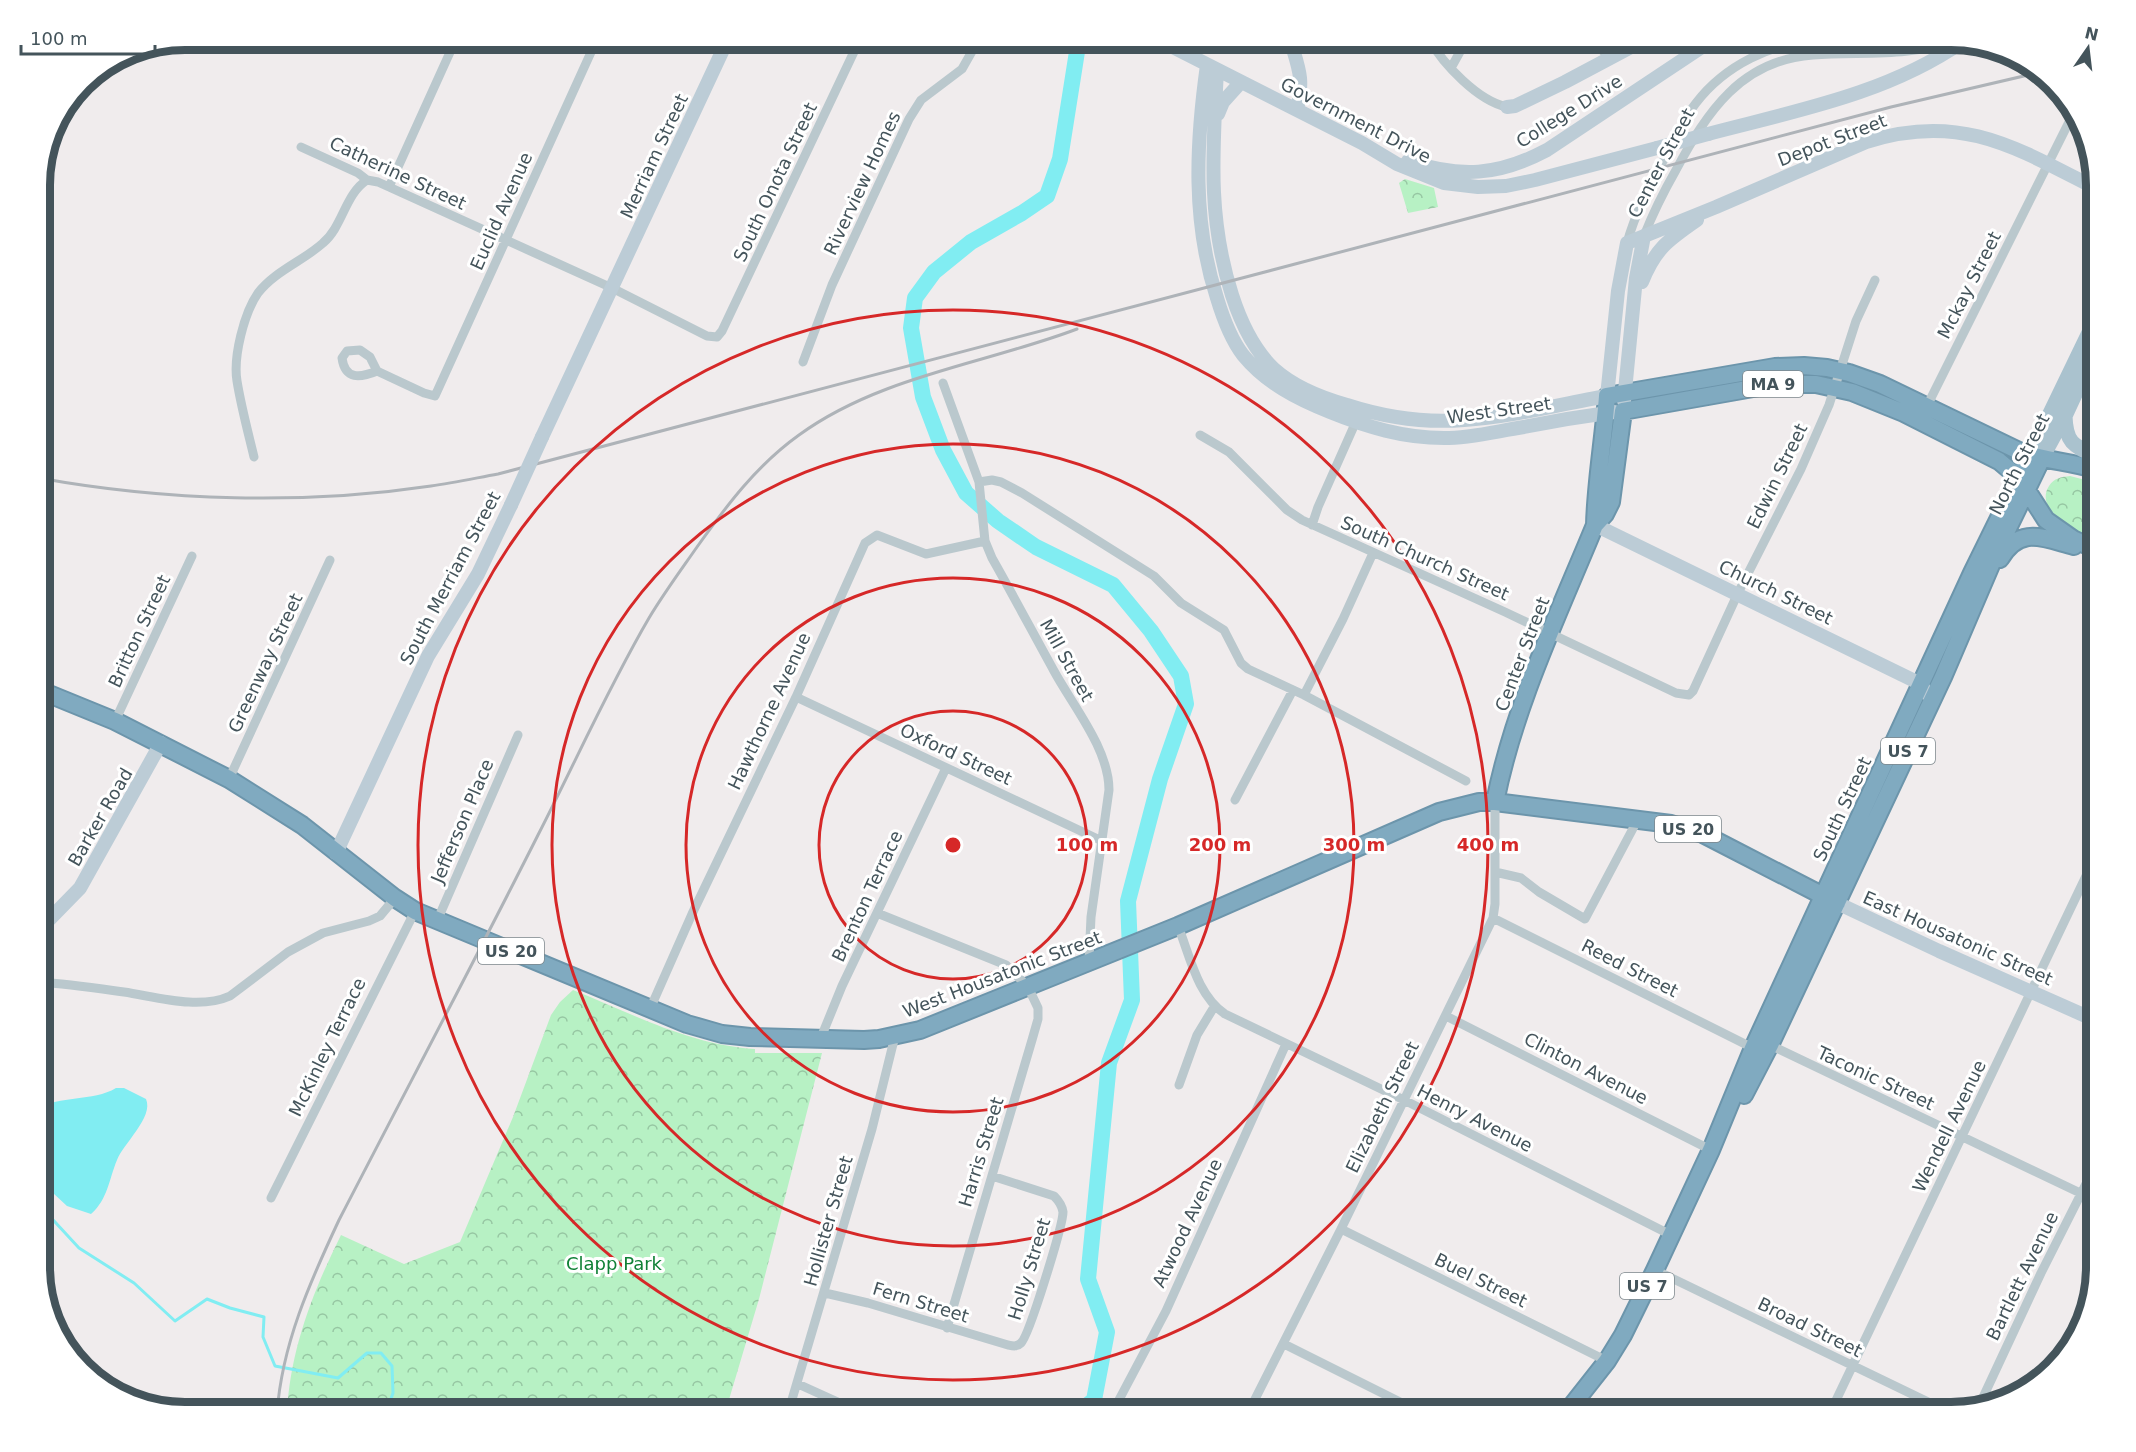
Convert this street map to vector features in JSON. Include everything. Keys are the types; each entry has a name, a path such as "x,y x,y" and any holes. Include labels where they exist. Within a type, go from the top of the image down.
{"highway":[{"name":"West Street","path":"1607,396 1775,367 1804,366 1839,370 1880,384 1999,461 2022,484"},
{"name":"West Street","path":"1623,411 1776,384 1796,383 1834,387 1923,413 2040,462"},
{"name":"Center Street","path":"1495,802 1508,743 1595,525 1607,396"},
{"name":"Center Street","path":"1595,525 1605,514 1611,502 1623,411"},
{"path":"2036,508 2040,462 2062,468 2086,469"},
{"name":"North Street","path":"1977,599 2022,484 2040,462"},
{"name":"MA 9","path":"2022,484 2046,520 2059,531 2086,546"},
{"name":"South Street","path":"1711,1150 1736,1112 1770,1046 1921,684 1972,573 2022,484"},
{"name":"US 7","path":"1977,599 2005,551 2018,539 2028,536 2038,537 2086,548"},
{"name":"South Street","path":"1575,1402 1607,1362 1623,1335 1711,1150 1753,1048 1931,703 1977,599"},
{"name":"West Housatonic Street","path":"50,694 115,721 229,779 302,825 415,911 687,1024 722,1034 820,1040 864,1040 895,1036 920,1029 1178,926 1439,812 1479,802 1495,802 1671,824 1703,834 1830,900"}],"main road":[{"name":"North Street","path":"2040,462 2086,344"},
{"name":"North Street","path":"2040,462 2086,371"},
{"path":"2065,416 2066,432 2071,442 2086,451"}],"street":[{"path":"389,187 451,50"},
{"name":"Euclid Avenue","path":"377,371 435,396 592,50"},
{"name":"Merriam Street","path":"612,288 723,50"},
{"name":"South Onota Street","path":"717,337 739,298 855,50"},
{"name":"Riverview Homes","path":"803,362 832,285 909,119 921,100 962,69 973,50"},
{"path":"1178,50 1212,68"},
{"path":"1293,50 1302,87 1297,110"},
{"path":"1435,50 1464,81 1491,103 1507,107 1515,106 1565,82 1625,50"},
{"path":"1451,68 1461,50"},
{"path":"1602,50 1610,58"},
{"name":"College Drive","path":"1362,143 1419,164 1454,172 1477,173 1508,167 1547,150 1697,50"},
{"name":"Center Street","path":"1607,396 1618,291 1627,243 1643,198 1683,123 1704,94 1724,75 1769,50"},
{"name":"Center Street","path":"1623,411 1636,278 1644,236 1661,197 1705,120 1721,100 1745,79 1792,58 1817,54 1917,50"},
{"name":"Government Drive","path":"1212,68 1421,175 1454,185 1478,187 1506,186 1535,180 1866,91 1901,77 1948,50"},
{"name":"West Street","path":"1212,68 1214,129 1212,190 1218,244 1237,310 1248,336 1264,359 1292,382 1359,416 1463,420 1607,396"},
{"name":"West Street","path":"1212,68 1198,142 1199,215 1211,280 1225,324 1242,354 1263,376 1296,397 1359,416 1410,436 1457,438 1623,411"},
{"name":"West Street","path":"1214,129 1223,102 1241,82"},
{"name":"Mckay Street","path":"1923,413 2070,120"},
{"name":"Depot Street","path":"1627,243 1844,151 1888,135 1905,132 1940,130 1974,134 2007,144 2086,183"},
{"name":"Catherine Street","path":"301,147 358,173 367,180 378,182 612,288 707,336 717,337"},
{"path":"254,457 236,379 239,344 244,323 258,294 277,276 325,242 339,224 358,186 367,180"},
{"name":"Depot Street","path":"1635,300 1648,266 1660,248 1716,207"},
{"name":"Edwin Street","path":"1689,695 1711,656 1738,593 1801,469 1829,405 1856,321 1875,280"},
{"name":"South Merriam Street","path":"336,853 428,656 478,574 612,288"},
{"name":"Mill Street","path":"944,383 979,482 985,541 992,558 1054,672 1098,745 1109,781 1091,917 1094,959"},
{"path":"1312,525 1359,416"},
{"name":"South Church Street","path":"1200,435 1229,452 1287,510 1312,525 1506,612 1550,635 1676,693 1689,695"},
{"path":"979,482 992,480 1000,482 1022,493 1154,576 1181,603 1224,630 1241,663 1248,669 1304,695 1466,781"},
{"name":"Church Street","path":"1595,525 1921,684"},
{"name":"Hawthorne Avenue","path":"650,1009 862,550 870,539 877,535 926,554 985,541"},
{"path":"1304,695 1344,619 1373,553"},
{"name":"Britton Street","path":"115,721 192,556"},
{"name":"Greenway Street","path":"229,779 330,560"},
{"path":"1921,684 1931,703"},
{"path":"1235,800 1293,690"},
{"name":"Oxford Street","path":"796,697 1102,841"},
{"name":"Jefferson Place","path":"437,921 518,735"},
{"name":"Barker Road","path":"50,919 80,888 161,743"},
{"name":"Brenton Terrace","path":"820,1040 843,986 946,768"},
{"name":"Elizabeth Street","path":"1254,1402 1493,918 1495,802"},
{"path":"1495,872 1521,878 1539,892 1585,919 1638,819"},
{"name":"Wendell Avenue","path":"1835,1402 2086,877"},
{"path":"50,983 195,1002 221,1000 230,996 307,940 380,916 395,898"},
{"name":"East Housatonic Street","path":"1830,900 2086,1016"},
{"name":"McKinley Terrace","path":"271,1198 415,911"},
{"path":"878,913 1006,965 1028,987"},
{"name":"Reed Street","path":"1493,918 1753,1048"},
{"path":"1178,926 1205,995 1214,1007 1197,1035 1179,1085"},
{"name":"Harris Street","path":"947,1328 1038,1019 1038,1008 1028,987"},
{"name":"Henry Avenue","path":"1214,1007 1671,1235"},
{"name":"Clinton Avenue","path":"1446,1016 1711,1150"},
{"name":"Hollister Street","path":"792,1402 872,1129 895,1036"},
{"name":"Atwood Avenue","path":"1118,1402 1166,1311 1286,1044"},
{"name":"Taconic Street","path":"1770,1046 2086,1196"},
{"name":"Holly Street","path":"992,1176 1050,1196 1059,1201 1063,1209 1025,1338 1015,1346 1008,1346"},
{"name":"Bartlett Avenue","path":"1982,1399 2086,1183"},
{"name":"Buel Street","path":"1341,1229 1607,1362"},
{"name":"Broad Street","path":"1655,1270 1928,1402"},
{"name":"Fern Street","path":"825,1293 868,1303 1008,1346"},
{"path":"1284,1344 1400,1402"},
{"path":"798,1384 838,1402"},
{"path":"1580,1396 1582,1402"}],"green space":[{"path":"1405,179 1434,188 1438,207 1408,213 1399,183"},
{"path":"2070,476 2086,480 2086,535 2060,520 2047,504 2046,495 2049,486 2058,478"},
{"name":"Clapp Park","path":"573,990 685,1035 755,1049 755,1053 822,1053 759,1299 728,1402 288,1402 293,1366 305,1321 312,1299 341,1235 404,1264 460,1242 513,1117 551,1015 560,1002"}],"water":[{"path":"116,1088 124,1088 146,1099 146,1114 120,1154 105,1195 91,1214 67,1206 50,1190 50,1104"}],"waterway":[{"path":"1077,50 1060,159 1047,196 971,242 934,272 915,298 911,328 923,397 943,450 966,493 998,521 1036,547 1113,585 1151,631 1181,676 1186,704 1160,779 1128,901 1132,1000 1109,1063 1088,1279 1107,1332 1094,1400 1091,1402"},
{"path":"50,1217 79,1248 134,1283 175,1321 207,1299 264,1317 263,1337 275,1366 338,1378 367,1353 381,1353 392,1366 393,1393 390,1402"}],"railway":[{"path":"50,480 136,492 185,496 284,498 383,492 498,474 1891,107 2029,75"},
{"path":"278,1402 285,1362 299,1314 339,1220 634,644 708,531 731,501 770,459 799,435 830,415 864,398 898,385 1077,329"}]}
